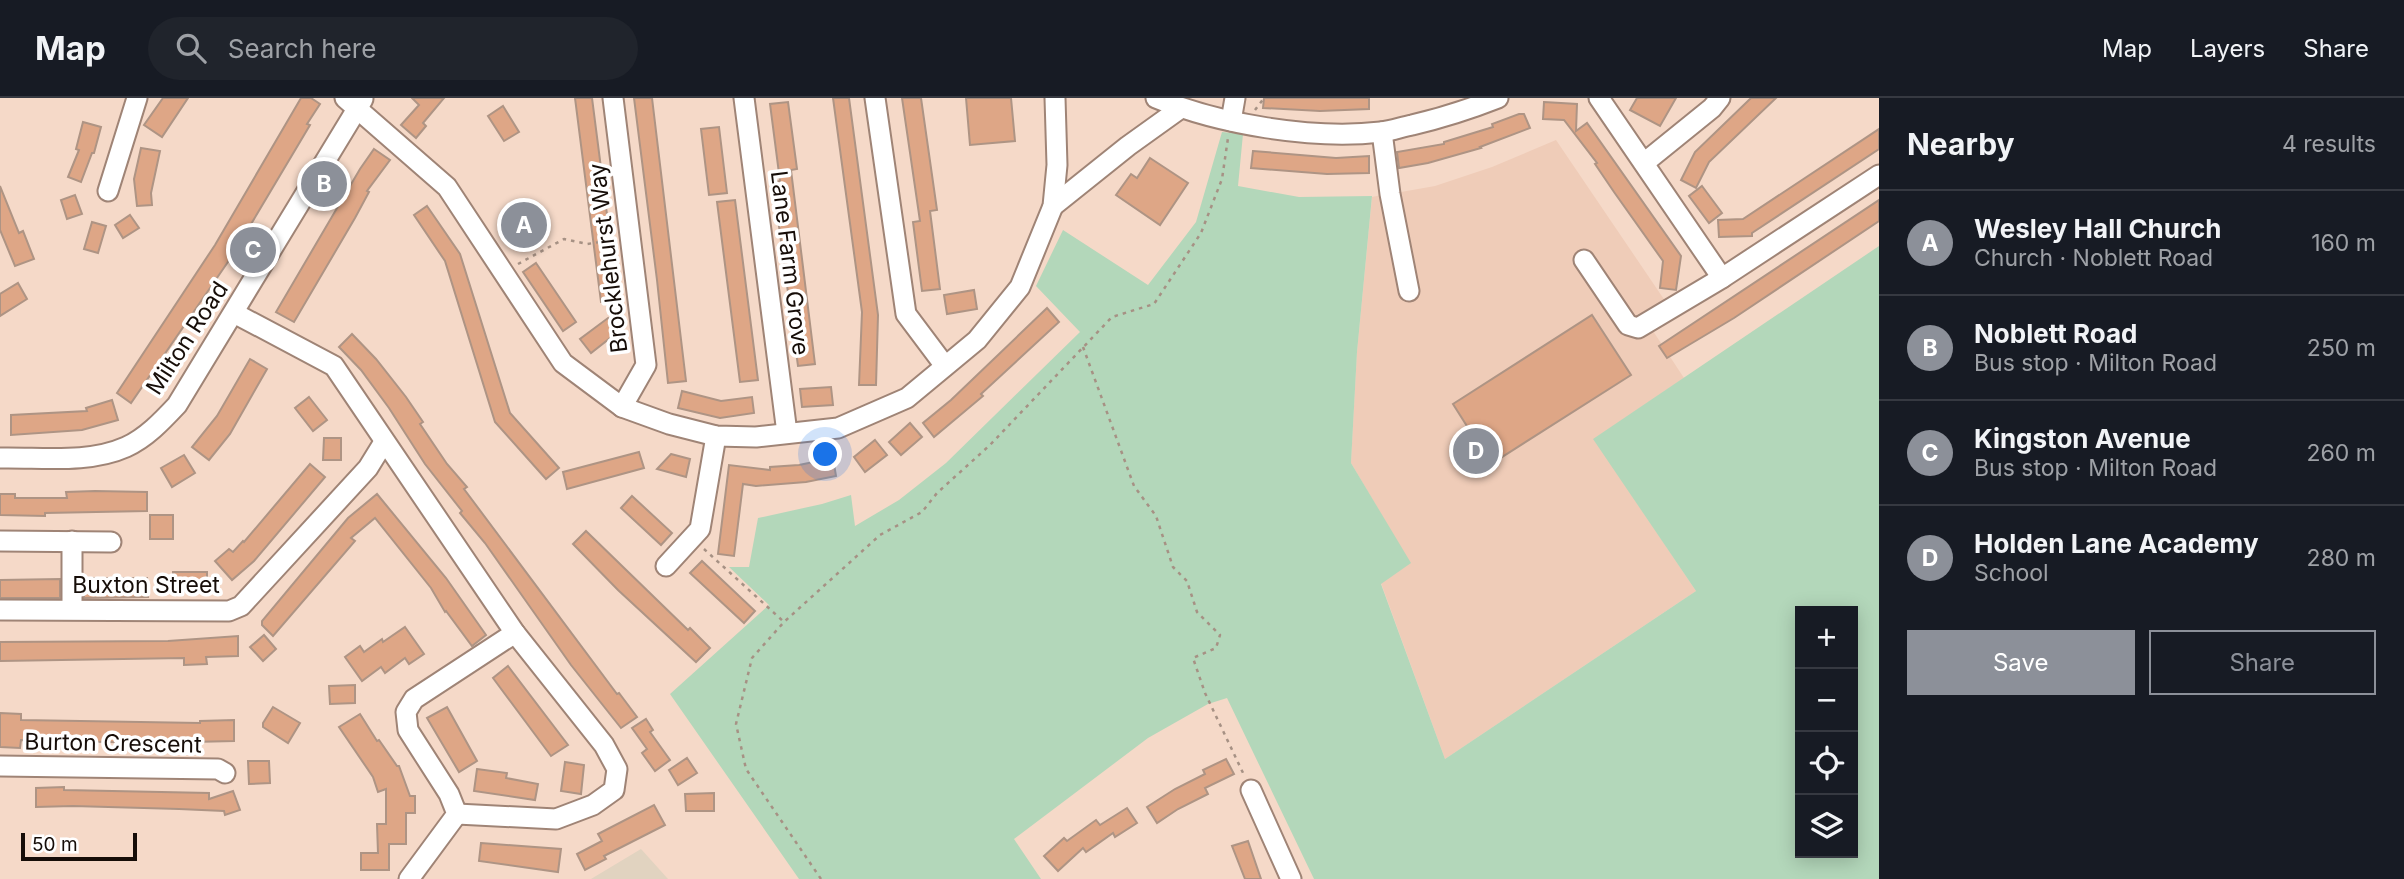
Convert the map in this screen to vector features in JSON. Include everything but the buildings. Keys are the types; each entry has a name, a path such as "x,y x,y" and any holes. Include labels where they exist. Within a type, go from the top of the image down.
{"street":[{"path":"108,191 136,98"},
{"name":"Brocklehurst Way","path":"613,98 646,365 622,407"},
{"name":"Lane Farm Grove","path":"744,98 788,433"},
{"path":"876,98 906,314 945,366"},
{"path":"355,102 447,187 563,363 622,407 669,424 716,436 756,437 838,428 907,398 977,340 1020,287 1053,206 1057,165 1055,98"},
{"path":"1156,98 1181,108 1231,121 1310,133 1381,132 1457,114 1498,98"},
{"path":"1231,121 1235,98"},
{"path":"1599,98 1722,278"},
{"path":"1644,163 1712,108 1720,98"},
{"name":"Milton Road","path":"0,458 97,457 127,446 152,430 177,405 234,313 355,102"},
{"path":"1053,206 1181,108"},
{"path":"1381,132 1409,291"},
{"path":"1584,260 1628,325 1638,328 1722,278 1879,175"},
{"path":"234,313 334,366 515,634 604,745 617,769 614,790 593,805 556,819 457,814"},
{"path":"666,566 700,528 716,436"},
{"name":"Buxton Street","path":"0,610 229,611 241,606 368,468 384,442"},
{"path":"0,541 111,542"},
{"path":"72,541 72,609"},
{"path":"457,814 449,794 408,730 406,712 414,699 515,634"},
{"name":"Burton Crescent","path":"0,766 219,769 225,773"},
{"path":"1251,790 1291,879"},
{"path":"409,879 457,814"}],"path":[{"path":"821,879 747,769 736,724 752,658 784,622 880,535 922,512 937,493 990,445 1112,317 1154,304 1200,233 1222,178 1231,121"},
{"path":"503,272 564,239 587,244 630,237"},
{"path":"1083,347 1134,486 1156,516 1173,566 1187,581 1197,612 1220,635 1216,648 1193,658 1205,692 1251,790"},
{"path":"691,538 784,622"}],"shaded area":[{"path":"1556,140 1676,317 1653,331 1684,378 1594,439 1696,591 1445,759 1381,583 1410,563 1351,463 1357,352 1372,197 1386,194 1389,143 1401,192 1435,186 1492,167"},
{"path":"641,849 668,879 591,879"}],"green space":[{"path":"1222,132 1243,134 1238,186 1299,197 1372,196 1357,352 1351,463 1411,563 1381,584 1445,759 1696,591 1593,439 1879,246 1879,879 1314,879 1227,698 1208,704 1148,738 1014,839 1041,879 799,879 670,694 769,605 729,567 749,567 758,518 851,495 855,526 899,500 946,463 1080,332 1036,286 1063,230 1148,285 1196,222"}],"place":[{"name":"Noblett Road","path":"324,184"},
{"name":"Wesley Hall Church","path":"524,225"},
{"name":"Kingston Avenue","path":"253,250"},
{"name":"Holden Lane Academy","path":"1476,451"}]}
